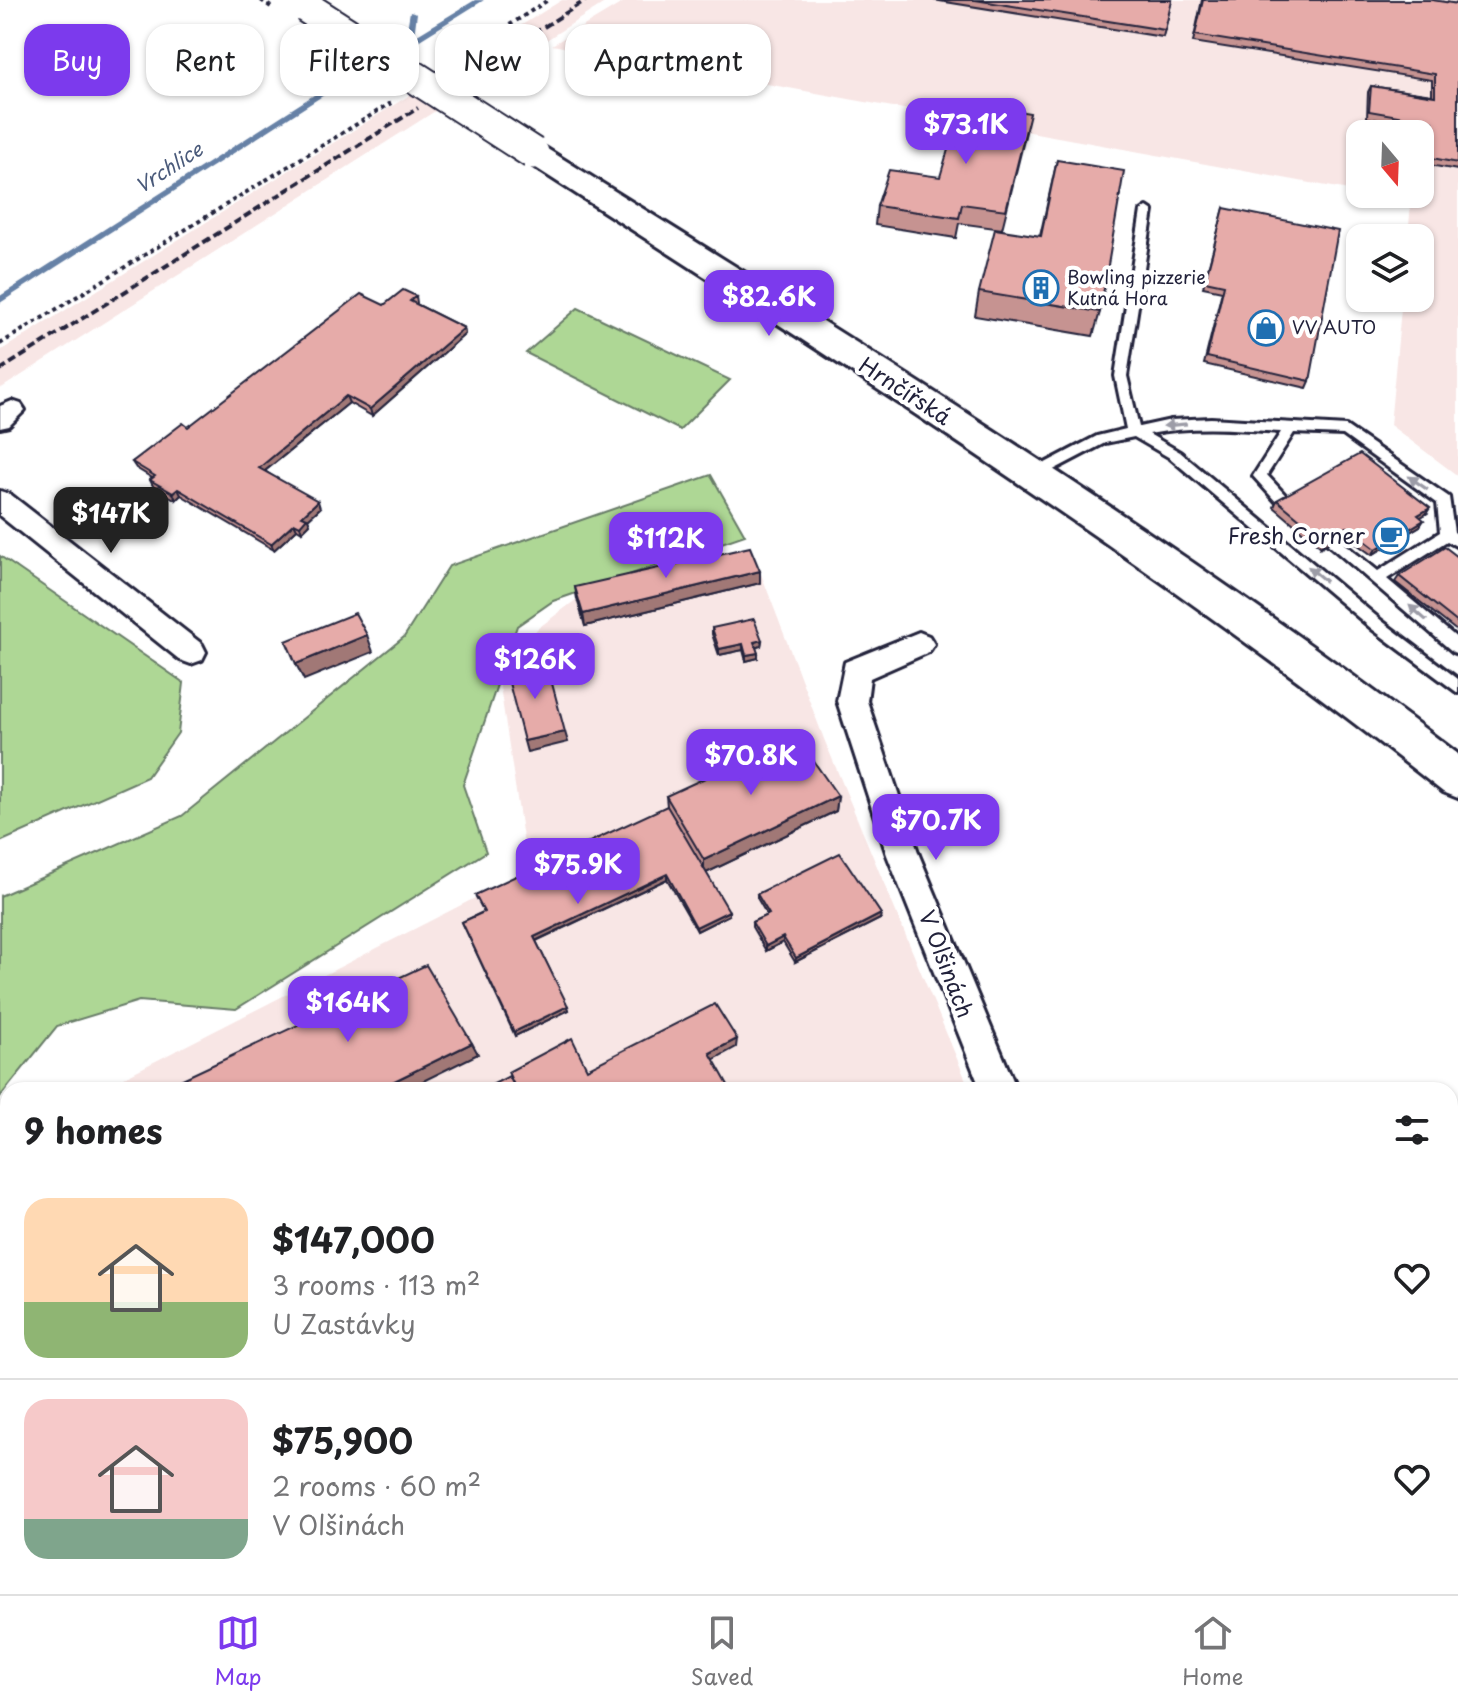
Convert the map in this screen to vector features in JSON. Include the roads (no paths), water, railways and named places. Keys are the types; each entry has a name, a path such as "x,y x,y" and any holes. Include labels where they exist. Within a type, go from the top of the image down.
{"main road":[{"name":"Hrnčířská","path":"301,3 1035,474 1241,613 1458,779"}],"street":[{"path":"0,501 191,652"},
{"name":"V Olšinách","path":"919,644 856,671 852,701 903,855 996,1082"}],"lane":[{"path":"1147,211 1121,376 1133,431 1175,455 1377,625 1458,687"},
{"path":"1035,474 1102,439 1133,431 1211,423 1346,431 1444,501 1453,538 1377,578"},
{"path":"1284,501 1260,476 1290,428"},
{"path":"1331,541 1458,648"}],"waterway":[{"name":"Vrchlice","path":"419,37 480,0"},
{"path":"411,24 413,13"},
{"name":"Vrchlice","path":"0,300 318,96"}],"railway":[{"path":"549,24 586,0"},
{"path":"0,370 418,108"}],"place":[{"name":"Bowling pizzerie Kutná Hora","path":"1041,288"},
{"name":"VV AUTO","path":"1266,328"},
{"name":"Fresh Corner","path":"1391,536"}]}
